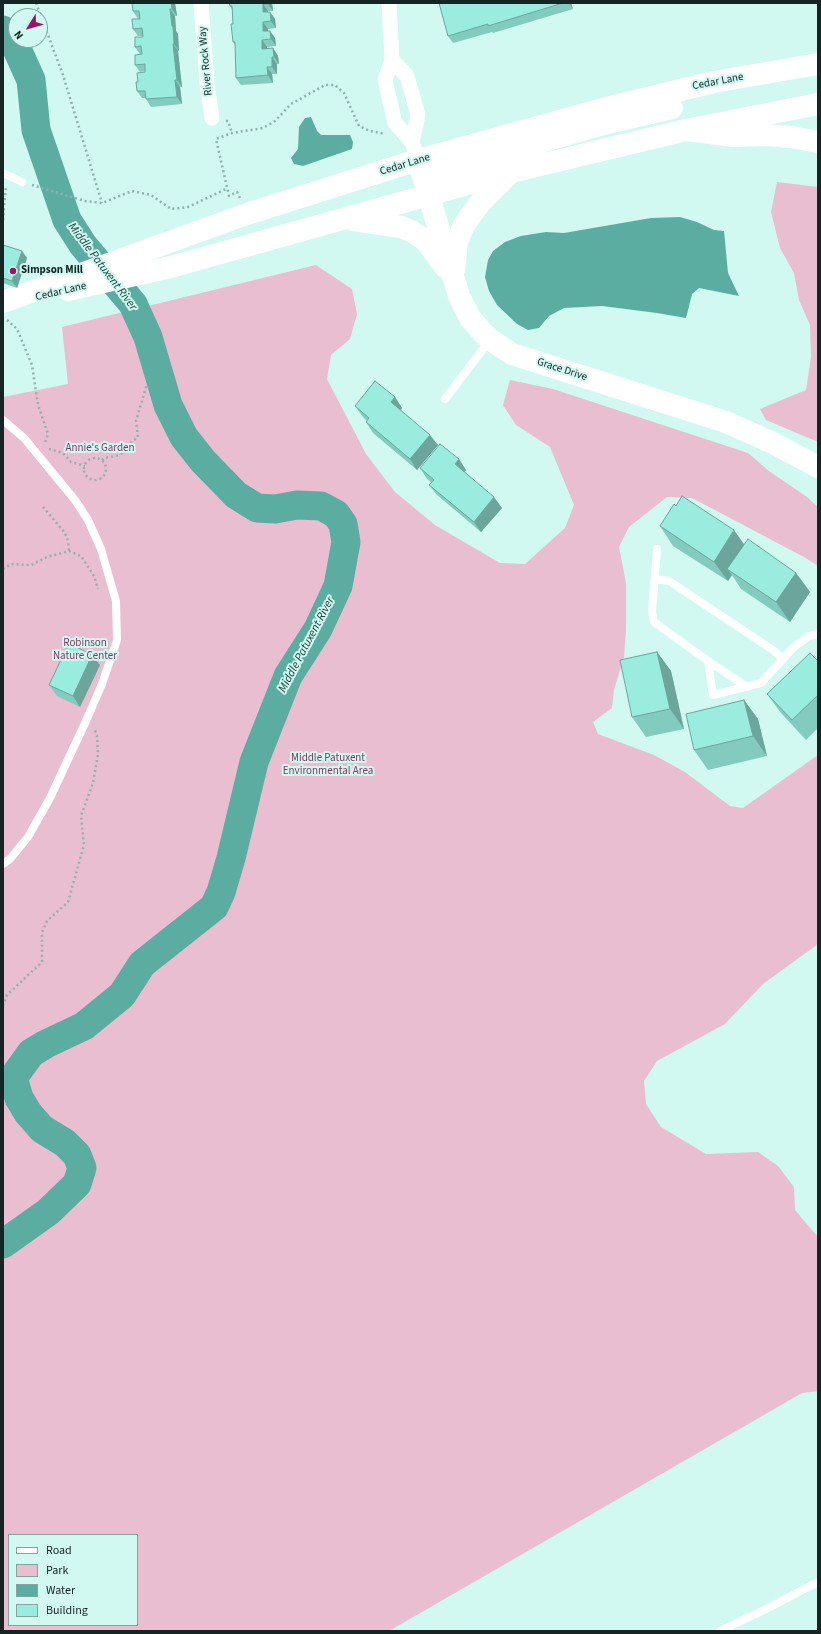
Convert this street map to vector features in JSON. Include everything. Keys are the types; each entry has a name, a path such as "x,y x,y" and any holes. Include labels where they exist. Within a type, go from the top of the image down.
{"main road":[{"name":"Cedar Lane","path":"3,302 149,248 247,214 420,168 617,105 714,82 818,64"},
{"path":"420,168 720,96 818,80"},
{"name":"Cedar Lane","path":"3,305 171,267 342,219 420,168 511,172 686,130 818,104"},
{"path":"686,130 734,136 766,134 818,142"},
{"name":"Grace Drive","path":"420,168 459,296 470,318 491,340 512,354 726,422 773,443 818,467"},
{"path":"454,281 454,260 457,242 464,225 471,213 511,172"},
{"path":"342,219 401,226 413,232 426,241 438,256 454,281"}],"street":[{"name":"River Rock Way","path":"201,3 207,84 212,118"},
{"path":"389,3 392,60 385,80 395,122 420,168"},
{"path":"392,60 407,76 418,115 420,168"}],"lane":[{"path":"5,174 22,182"},
{"path":"445,399 491,340"},
{"path":"3,420 24,438 75,500 88,520 101,549 116,601 117,640 102,684 50,798 28,838 10,859 3,864"},
{"path":"657,549 652,612 654,622 747,688"},
{"path":"655,579 669,581 773,650 782,658"},
{"path":"708,661 713,695 747,688 764,680 782,658 802,640 809,636 818,634"},
{"path":"720,1631 818,1582"}],"path":[{"path":"36,3 63,75 102,203"},
{"path":"22,182 85,201 102,203 132,191 151,195 171,209 188,207 226,189 216,139 232,133 263,128 275,121 291,104 325,85 335,85 344,93 359,126 370,131 420,168"},
{"path":"3,220 5,174"},
{"path":"3,317 17,329 32,365 38,405 48,434 40,459"},
{"path":"102,460 106,466 103,476 97,479 87,476 85,473 86,463 92,459 102,460 104,458 116,456 124,452 128,445 138,437 136,421 147,384"},
{"path":"44,446 53,451 64,453 71,462 85,466"},
{"path":"43,507 65,534 68,541 69,550"},
{"path":"3,569 11,564 31,566 47,557 69,550 81,556 94,576 105,608 116,601"},
{"path":"3,1006 7,994 42,962 42,932 47,921 68,902 84,845 81,816 93,783 98,754 97,736 90,712"}],"green space":[{"path":"777,182 818,187 818,442 766,420 760,409 806,390 811,357 810,325 799,300 794,273 780,248 771,212"},
{"path":"316,265 352,289 357,314 350,339 331,355 327,379 366,454 395,492 435,525 500,563 525,564 565,528 574,505 550,447 516,425 503,405 510,380 553,389 748,453 769,471 807,497 818,507 818,566 804,557 692,498 667,497 629,527 619,547 626,583 626,630 624,657 614,690 612,708 593,722 598,734 654,755 685,772 730,806 743,808 818,755 818,944 763,984 725,1024 657,1061 644,1081 646,1104 661,1127 706,1154 758,1152 778,1166 794,1187 795,1210 818,1237 818,1391 802,1393 389,1631 3,1631 3,397 68,384 62,327"}],"water":[{"path":"311,117 317,131 321,135 350,135 353,142 352,149 303,166 294,164 291,158 298,149 299,127 305,118"},
{"path":"680,217 697,222 714,230 724,231 728,273 739,296 699,288 692,294 686,318 602,306 564,308 549,316 539,328 528,330 517,324 497,305 489,291 485,277 488,260 493,251 505,242 521,236 546,232 564,233 651,218"}],"building":[{"path":"132,3 171,3 172,9 170,9 173,26 177,97 146,99 145,91 137,91 137,73 145,72 145,64 135,65 135,55 142,54 141,46 135,47 135,37 143,37 142,28 133,29 132,19 140,19 139,11 133,11"},
{"path":"229,3 268,3 263,4 263,12 270,12 271,21 263,22 263,31 270,31 271,39 262,40 262,49 273,48 274,57 272,57 272,67 267,67 268,75 236,78 235,42 233,42 231,24 233,24 232,6 230,6"},
{"path":"439,3 563,3 488,26 488,24 448,36"},
{"path":"3,245 22,251 12,281 3,278"},
{"path":"375,381 395,397 391,402 430,435 410,459 366,422 369,418 355,406"},
{"path":"440,444 459,459 455,464 494,497 474,522 429,485 434,480 420,468"},
{"path":"682,496 734,530 714,562 660,526 674,504 676,506"},
{"path":"748,539 796,573 776,602 727,569"},
{"path":"69,643 92,655 73,696 49,685"},
{"path":"657,652 670,709 632,717 620,660"},
{"path":"810,653 818,661 818,695 792,720 767,694"},
{"path":"744,700 753,736 694,750 686,714"}],"waterway":[{"name":"Middle Patuxent River","path":"3,30 17,49 31,80 36,130 67,220 83,245 133,304 148,337 168,405 184,437 203,461 236,495 257,508 275,509 297,505 321,506 336,514 343,524 346,542 338,586 318,629 288,676 254,762 231,858 221,892 214,907 142,964 122,995 84,1026 46,1044 31,1053 13,1078 19,1098 28,1113 42,1129 65,1143 77,1155 82,1168 77,1184 48,1212 3,1244"},
{"path":"3,1074 13,1078"}],"place":[{"name":"Simpson Mill","path":"13,271"}],"park label":[{"name":"Annie's Garden","path":"100,449"},
{"name":"Robinson Nature Center","path":"85,650"},
{"name":"Middle Patuxent Environmental Area","path":"328,765"}]}
